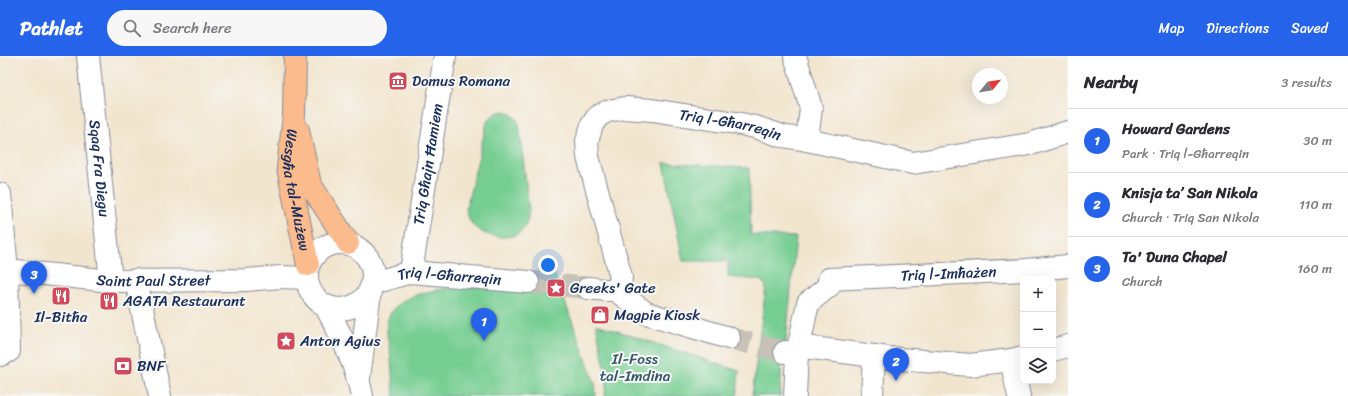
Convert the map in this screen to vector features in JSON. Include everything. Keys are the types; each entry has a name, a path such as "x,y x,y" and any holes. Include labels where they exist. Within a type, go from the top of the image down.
{"main road":[{"name":"Wesgħa tal-Mużew","path":"295,56 294,115 288,168 307,272"},
{"name":"Wesgħa tal-Mużew","path":"294,115 310,184 348,244"}],"street":[{"name":"Sqaq Fra Diegu","path":"88,56 111,281"},
{"name":"Triq Għajn Ħamiem","path":"411,272 445,56"},
{"path":"795,56 811,108 807,140"},
{"name":"Triq l-Għarreqin","path":"614,289 618,287 621,282 621,277 588,158 587,141 592,125 598,116 608,111 625,108 652,110 742,124 782,136 913,163 1030,144 1068,132"},
{"path":"0,194 4,353"},
{"path":"338,243 348,244 359,249 369,260 374,271 360,388 342,336 326,307 312,295 307,272 312,257 319,250 328,245 338,243"},
{"path":"369,260 411,272"},
{"name":"Triq l-Imħażen","path":"794,351 808,303 829,286 829,279 1026,270 1068,266"},
{"name":"Saint Paul Street","path":"3,270 111,281 246,280 281,277 307,272"},
{"name":"Triq l-Għarreqin","path":"371,288 411,272 528,282"},
{"path":"136,280 160,396"},
{"path":"326,307 346,309 356,306 364,300 371,288"},
{"path":"588,288 614,289 646,313 729,338"},
{"path":"1056,349 1068,346"},
{"path":"795,396 794,351 874,356 970,365 1017,358 1018,396"},
{"path":"872,396 874,356"}],"green space":[{"path":"505,111 514,116 519,124 529,210 526,224 520,232 508,237 501,237 487,234 476,228 468,217 466,209 487,122 494,114"},
{"path":"664,163 749,168 751,235 796,237 785,352 782,356 780,396 752,396 766,286 760,280 728,277 728,261 683,261"},
{"path":"552,267 595,383 596,396 394,396 391,356 387,336 387,323 394,309 407,299 426,292 470,287 527,288 529,275"},
{"name":"Il-Foss tal-Imdina","path":"596,324 739,371 737,396 605,396 607,378"}],"tunnel":[{"path":"528,282 588,288"},
{"path":"729,338 785,352"}],"place":[{"name":"Domus Romana","path":"398,81"},
{"name":"Greeks' Gate","path":"556,288"},
{"name":"Ta' Duna Chapel","path":"34,294"},
{"name":"Il-Bitħa","path":"61,296"},
{"name":"AGATA Restaurant","path":"109,301"},
{"name":"Magpie Kiosk","path":"600,315"},
{"name":"Anton Agius","path":"286,341"},
{"name":"Howard Gardens","path":"484,341"},
{"name":"BNF","path":"123,366"},
{"name":"Knisja ta’ San Nikola","path":"896,381"}]}
